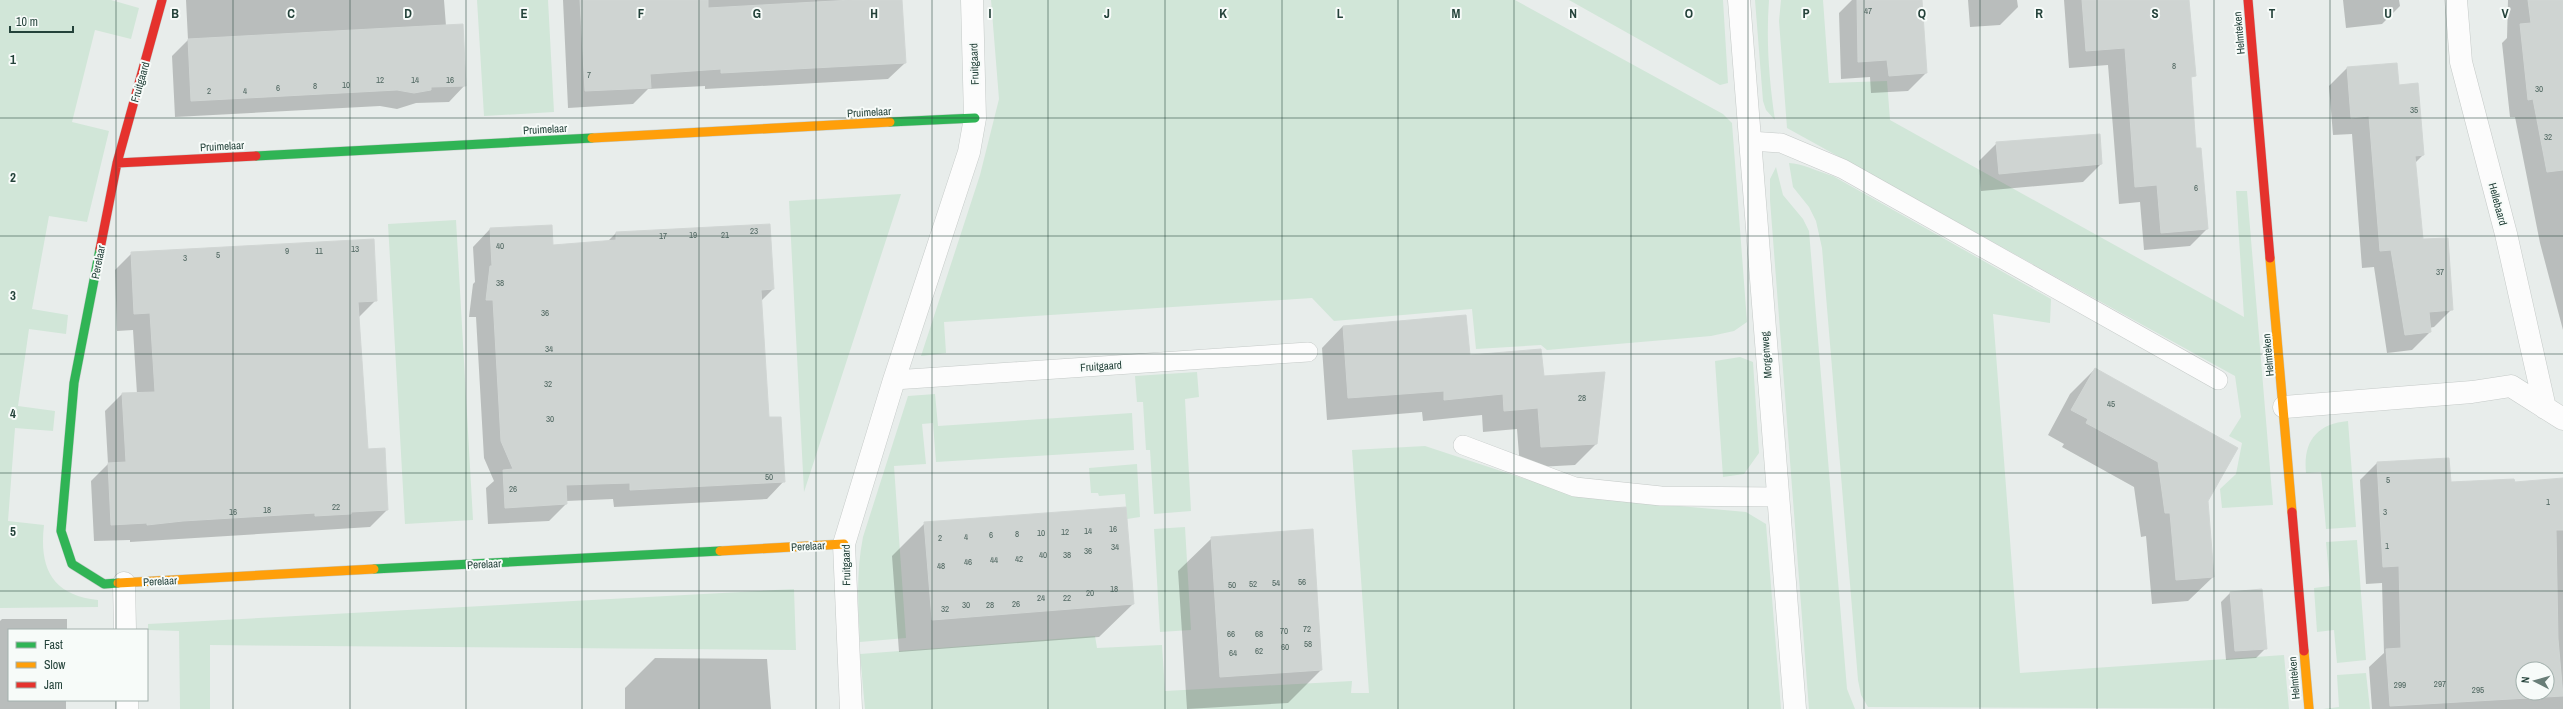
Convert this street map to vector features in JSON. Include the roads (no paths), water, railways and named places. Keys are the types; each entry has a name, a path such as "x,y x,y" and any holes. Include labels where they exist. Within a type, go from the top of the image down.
{"street":[{"name":"Fruitgaard","path":"117,163 162,0"},
{"name":"Fruitgaard","path":"851,709 844,544 894,380 969,152 975,118 972,0"},
{"name":"Morgenweg","path":"1739,0 1777,497 1795,709"},
{"name":"Helmteken","path":"2248,0 2309,709"},
{"name":"Hellebaard","path":"2456,0 2461,62 2506,234 2545,408"},
{"name":"Pruimelaar","path":"117,163 975,118"},
{"name":"Perelaar","path":"117,163 74,383 61,531 72,564 104,584 844,544"},
{"path":"2284,407 2472,392 2511,386 2563,419"},
{"path":"124,583 125,629"}],"lane":[{"path":"1750,141 1781,143 1843,169 2218,380"},
{"name":"Fruitgaard","path":"894,380 1308,352"},
{"path":"1463,445 1575,487 1661,496 1777,497"}]}
